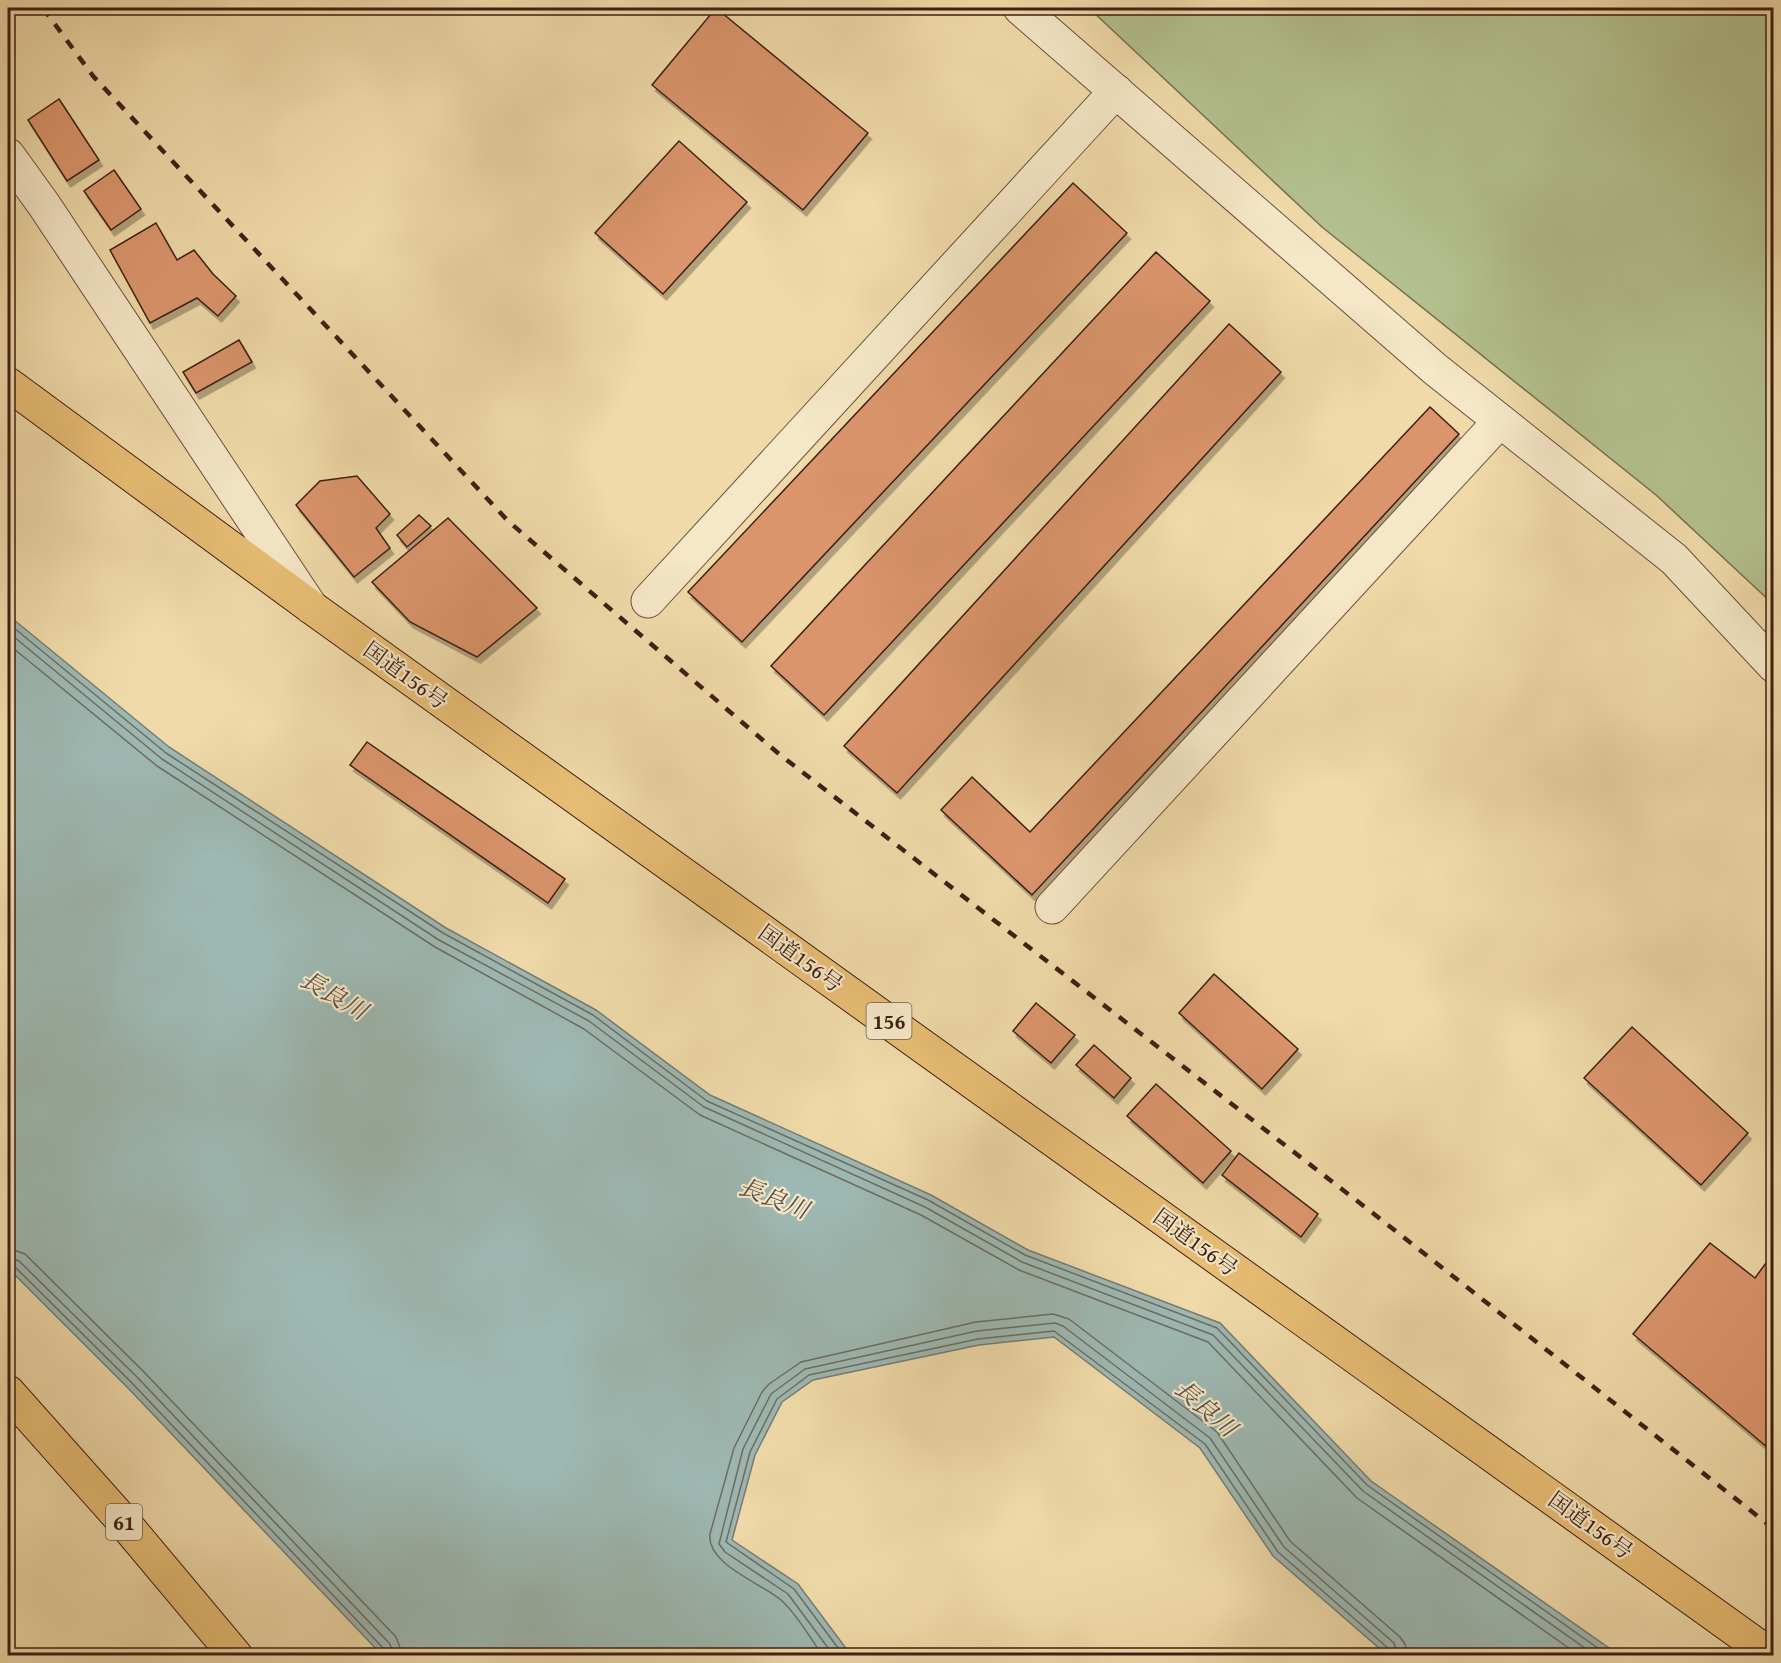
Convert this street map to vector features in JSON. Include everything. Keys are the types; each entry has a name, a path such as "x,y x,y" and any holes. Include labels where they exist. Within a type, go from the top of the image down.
{"main road":[{"name":"国道156号","path":"8,384 311,607 1772,1656"},
{"name":"61","path":"8,1392 123,1520 236,1656"}],"street":[{"path":"1020,8 1435,369 1674,559 1773,666"},
{"path":"648,601 1116,91"},
{"path":"8,155 311,607"},
{"path":"1052,907 1500,421"}],"green space":[{"path":"1089,8 1773,8 1773,604 1656,495 1322,227"}],"water":[{"name":"長良川","path":"8,615 169,747 446,928 596,1010 710,1095 931,1195 1028,1250 1220,1323 1371,1481 1619,1655 1387,1655 1273,1556 1200,1448 1054,1337 979,1345 813,1380 782,1402 755,1455 732,1540 798,1584 851,1655 382,1655 128,1388 8,1268"}],"building":[{"path":"716,8 868,133 803,210 652,85"},
{"path":"59,99 99,160 67,181 28,120"},
{"path":"679,141 747,202 663,294 595,233"},
{"path":"114,170 141,209 111,230 84,191"},
{"path":"1073,183 1127,233 742,642 688,592"},
{"path":"156,223 177,260 194,250 213,274 236,296 218,316 197,298 150,323 110,250"},
{"path":"1156,252 1210,301 824,715 771,666"},
{"path":"1229,324 1281,372 897,793 844,746"},
{"path":"239,340 252,362 196,393 183,372"},
{"path":"1430,407 1459,434 1032,895 941,810 972,777 1030,832"},
{"path":"357,476 390,514 376,528 390,548 354,577 296,505 320,481"},
{"path":"419,515 431,526 407,547 397,535"},
{"path":"448,518 537,608 477,657 410,622 372,582"},
{"path":"367,742 565,879 548,903 350,765"},
{"path":"1214,974 1298,1049 1262,1089 1179,1013"},
{"path":"1036,1003 1075,1035 1051,1063 1013,1031"},
{"path":"1632,1027 1748,1133 1701,1185 1584,1078"},
{"path":"1094,1045 1131,1078 1114,1098 1076,1065"},
{"path":"1156,1084 1231,1151 1203,1183 1127,1116"},
{"path":"1239,1153 1318,1214 1301,1237 1222,1175"},
{"path":"1710,1243 1755,1278 1774,1252 1774,1453 1633,1334"}],"railway":[{"path":"43,8 93,76 508,521 779,754 1374,1214 1774,1529"}]}
